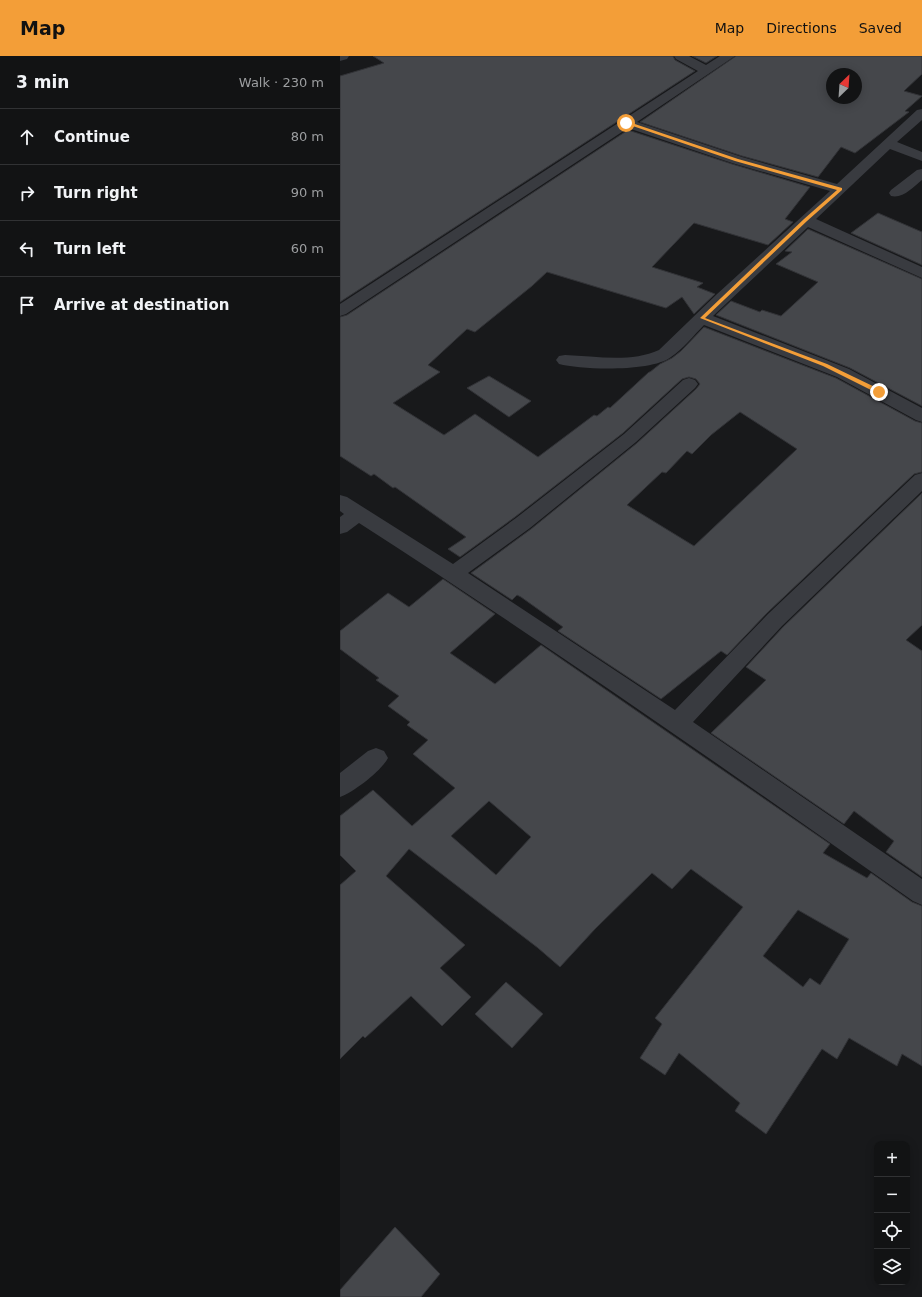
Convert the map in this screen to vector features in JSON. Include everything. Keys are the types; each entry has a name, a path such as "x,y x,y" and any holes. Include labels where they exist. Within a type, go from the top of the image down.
{"street":[{"path":"680,56 706,70"},
{"path":"340,311 729,56"},
{"path":"565,360 622,363 652,360 665,354 805,220 888,143 922,114"},
{"path":"626,123 737,160 840,189"},
{"path":"888,143 922,157"},
{"path":"896,193 922,173"},
{"path":"805,220 850,239 922,273"},
{"path":"702,318 843,373 922,416"},
{"path":"453,574 523,523 630,438 689,384"},
{"path":"677,723 775,620 922,480"},
{"path":"346,514 453,574 677,723 922,893"},
{"path":"340,787 376,758"}],"building":[{"path":"373,56 673,56 675,60 695,71 340,302 340,76 384,63"},
{"path":"692,56 717,56 706,63"},
{"path":"736,56 922,56 922,74 904,91 922,96 905,111 909,112 855,153 841,147 818,177 742,156 640,122"},
{"path":"628,130 732,164 810,187 785,219 793,222 768,245 694,223 652,267 703,283 697,287 715,294 694,314 682,297 666,308 547,272 475,332 467,329 428,365 440,372 393,403 444,435 475,414 538,457 594,415 597,416 608,407 610,408 649,372 681,351 704,327 836,378 915,421 922,423 922,472 914,474 767,613 727,655 721,651 661,699 558,631 563,627 521,597 517,595 512,600 471,573 531,529 637,443 696,389 700,384 696,379 689,377 682,379 623,433 515,517 460,557 448,549 466,537 395,487 393,488 374,474 371,476 340,456 340,317 347,315","holes":["740,412 797,449 694,546 627,505 662,472 666,473 687,451 692,454 711,435"]},
{"path":"878,213 922,232 922,265 851,233"},
{"path":"808,229 922,279 922,406 850,368 716,315 731,301 760,312 762,310 781,316 818,282 776,264 792,252 785,251"},
{"path":"489,376 531,401 509,417 467,388"},
{"path":"922,493 922,625 906,640 922,651 922,877 886,852 894,841 854,811 844,824 711,733 766,680 746,667 783,627"},
{"path":"443,579 495,614 450,653 495,684 541,645 830,844 823,853 867,878 871,873 912,902 922,906 922,1066 902,1054 897,1066 849,1038 837,1059 822,1049 766,1134 735,1111 740,1103 679,1053 665,1075 640,1058 662,1024 655,1018 743,907 691,869 672,889 652,873 595,929 560,967 538,948 409,849 386,876 465,945 440,968 471,997 442,1026 411,996 365,1038 363,1036 340,1059 340,885 356,871 340,855 340,816 373,790 412,826 455,788 413,754 428,740 407,725 410,722 388,706 399,696 376,680 379,678 340,649 340,631 388,593 409,607","holes":["489,801 531,837 496,875 451,836","798,910 849,939 820,985 810,978 803,987 763,956"]},
{"path":"506,982 543,1014 512,1048 475,1014"},
{"path":"395,1227 440,1274 421,1297 340,1297 340,1290"}],"route":[{"path":"626,123 737,160 840,189 805,220 702,318 825,365 879,392"}]}
